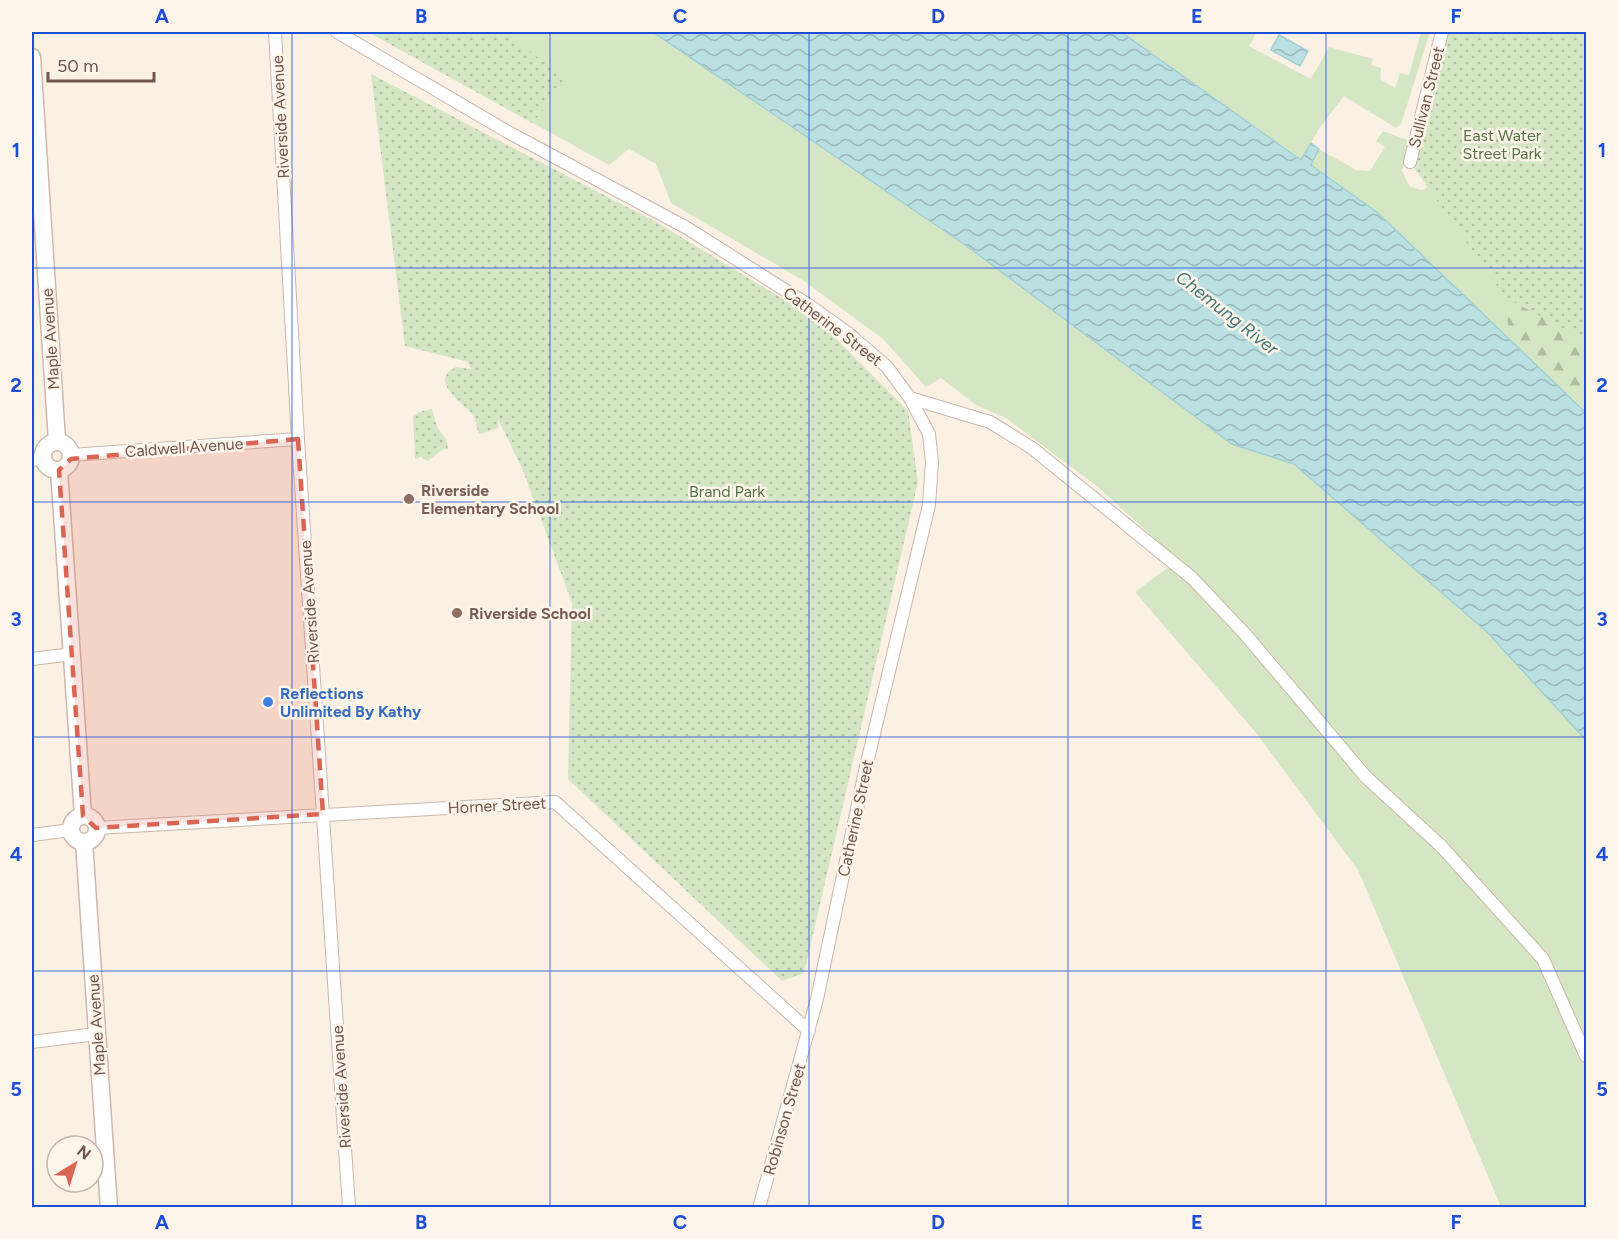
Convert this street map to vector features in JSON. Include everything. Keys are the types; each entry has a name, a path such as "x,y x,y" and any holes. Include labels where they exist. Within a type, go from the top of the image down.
{"main road":[{"name":"Maple Avenue","path":"32,57 38,255 57,441"},
{"path":"57,441 65,444 71,455 67,466 59,470 50,468 37,459 46,446 57,441"},
{"path":"59,470 83,816"},
{"path":"83,816 92,820 96,828 94,837 84,842 77,840 71,830 72,823 83,816"},
{"name":"Maple Avenue","path":"84,842 109,1208"}],"street":[{"name":"Riverside Avenue","path":"275,32 298,439 349,1208"},
{"name":"Catherine Street","path":"337,32 508,132 687,228 797,298 849,334 887,367 910,398 929,434 932,462 929,505 865,771 809,1031"},
{"name":"Sullivan Street","path":"1410,162 1442,32"},
{"path":"910,398 990,422 1032,448 1192,578 1245,634 1366,777 1441,846 1543,959 1587,1056"},
{"name":"Caldwell Avenue","path":"71,455 298,439"},
{"path":"32,659 72,654"},
{"name":"Horner Street","path":"96,828 555,802 809,1031"},
{"path":"32,835 71,830"},
{"name":"Robinson Street","path":"759,1208 809,1031"},
{"path":"32,1042 96,1034"}],"highlighted area":[{"path":"298,439 323,814 96,828 83,816 59,470 71,459"}],"green space":[{"path":"368,32 653,32 968,247 1232,444 1294,464 1487,632 1586,740 1586,1207 1501,1207 1358,870 1257,734 1135,592 1178,560 1098,487 1006,418 976,405 941,378 926,387 883,339 804,281 671,203 656,164 629,149 609,165"},
{"path":"368,32 505,32 568,80 532,123"},
{"path":"1121,32 1257,32 1249,46 1311,79 1329,47 1373,59 1371,65 1381,68 1380,79 1395,88 1400,73 1409,75 1421,32 1430,32 1401,124 1396,128 1344,96 1318,130 1302,160"},
{"name":"East Water Street Park","path":"1442,32 1586,32 1586,341 1505,297 1410,162"},
{"name":"Brand Park","path":"371,74 658,223 816,319 908,411 918,482 804,973 782,981 568,779 572,603 522,468 498,419 498,428 478,433 472,414 446,385 445,379 448,373 456,367 471,369 468,362 405,346"},
{"path":"1383,131 1410,141 1402,171 1410,187 1422,190 1437,182 1586,305 1586,413 1378,213 1311,165 1319,149 1356,170 1370,171 1385,147 1376,141"},
{"path":"1529,301 1586,337 1586,401 1509,330 1506,309"},
{"path":"432,409 437,427 446,439 448,449 442,450 428,461 421,457 415,459 413,417 419,412"}],"water":[{"name":"Chemung River","path":"653,32 1121,32 1301,160 1311,143 1319,149 1311,165 1378,213 1586,413 1586,740 1487,632 1294,464 1232,444 968,247"},
{"path":"1279,35 1308,51 1300,66 1271,50"}],"place":[{"name":"Riverside Elementary School","path":"409,499"},
{"name":"Riverside School","path":"457,613"},
{"name":"Reflections Unlimited By Kathy","path":"268,702"}]}
